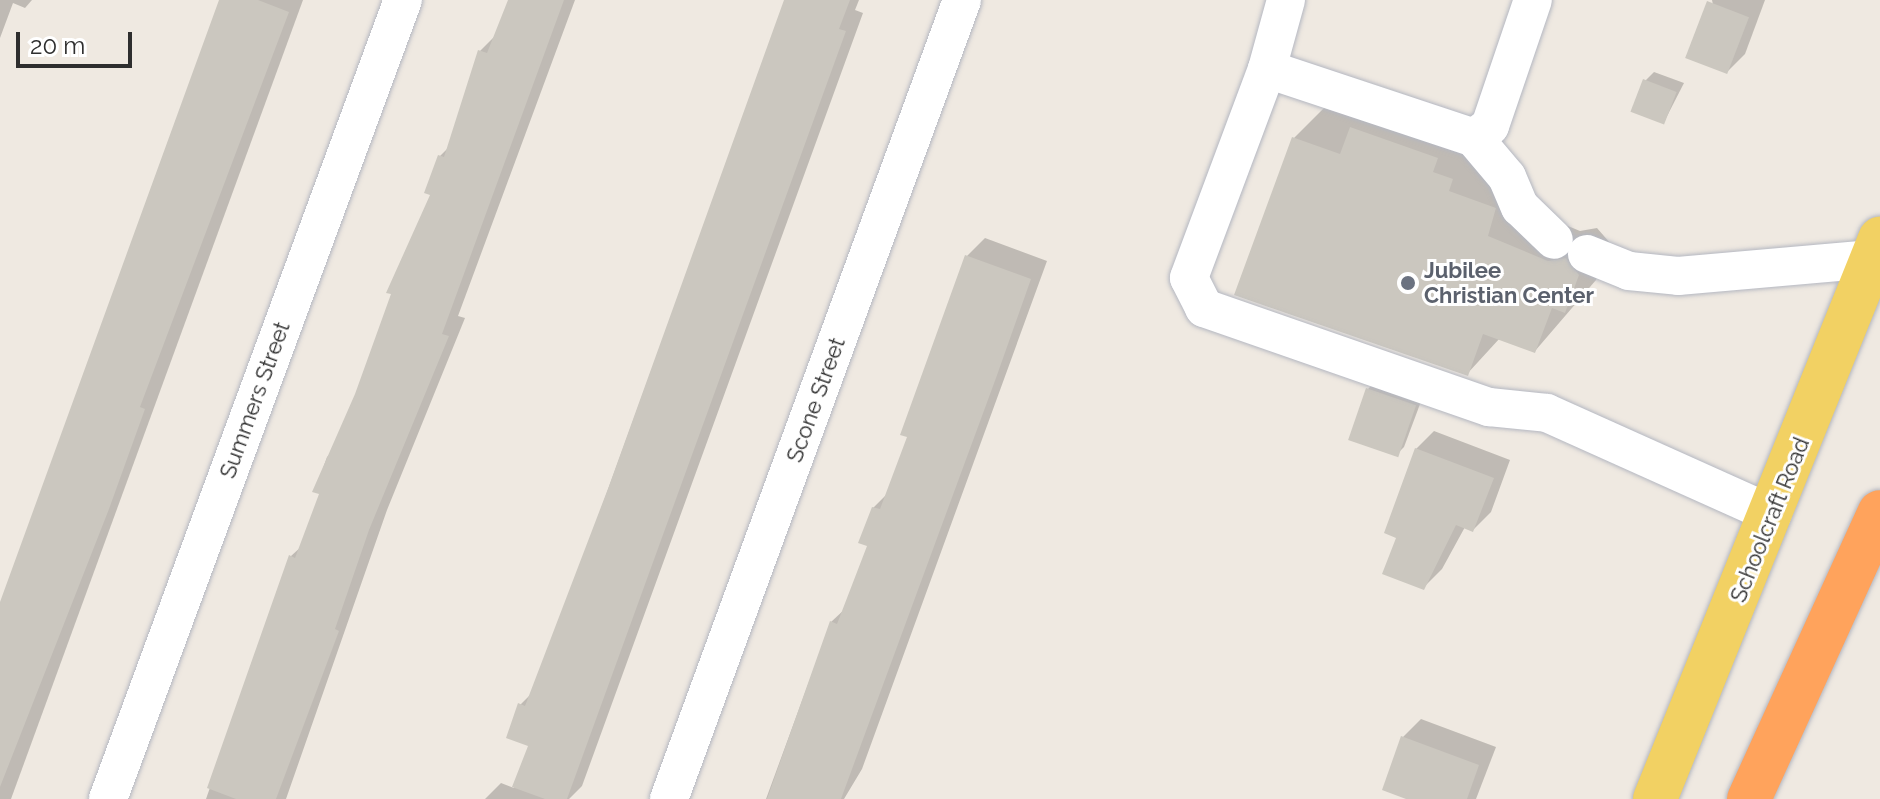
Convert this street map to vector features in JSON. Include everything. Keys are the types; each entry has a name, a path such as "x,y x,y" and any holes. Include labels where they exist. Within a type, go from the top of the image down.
{"highway":[{"path":"1749,799 1880,512"}],"main road":[{"name":"Schoolcraft Road","path":"1655,799 1876,249"}],"street":[{"name":"Summers Street","path":"108,799 403,0"},
{"name":"Scone Street","path":"669,799 962,0"},
{"path":"1286,0 1267,69 1189,278 1204,308 1489,407 1547,413 1772,514"},
{"path":"1474,138 1490,126 1533,0"},
{"path":"1267,69 1474,138 1507,177 1520,207 1570,247 1629,271 1678,276 1876,249"}],"building":[{"path":"219,0 258,0 289,12 140,407 145,409 109,509 0,787 0,602"},
{"path":"508,0 564,0 442,334 449,336 369,530 335,629 339,631 276,799 236,799 207,788 289,555 295,558 319,494 312,492 355,394 391,294 386,293 430,195 424,193 438,155 444,157 478,50 487,53"},
{"path":"784,0 850,0 839,29 846,31 567,799 545,799 512,787 528,746 506,738 518,703 525,706 609,486"},
{"path":"1707,1 1749,17 1727,74 1685,58"},
{"path":"1643,79 1677,92 1664,125 1630,112"},
{"name":"Jubilee Christian Center","path":"1350,127 1438,158 1433,172 1453,179 1449,191 1496,208 1488,236 1548,261 1566,258 1579,275 1565,313 1552,308 1535,353 1483,334 1468,376 1234,295 1292,137 1340,154"},
{"path":"965,255 1031,279 996,378 841,799 767,799 830,621 837,624 867,546 858,543 872,507 880,509 907,437 900,435"},
{"path":"1366,388 1416,405 1398,457 1348,440"},
{"path":"1415,448 1494,478 1473,532 1456,525 1424,590 1382,574 1396,538 1384,533"},
{"path":"1401,736 1479,765 1467,799 1406,799 1382,790"}],"place":[{"name":"Jubilee Christian Center","path":"1408,283"}]}
